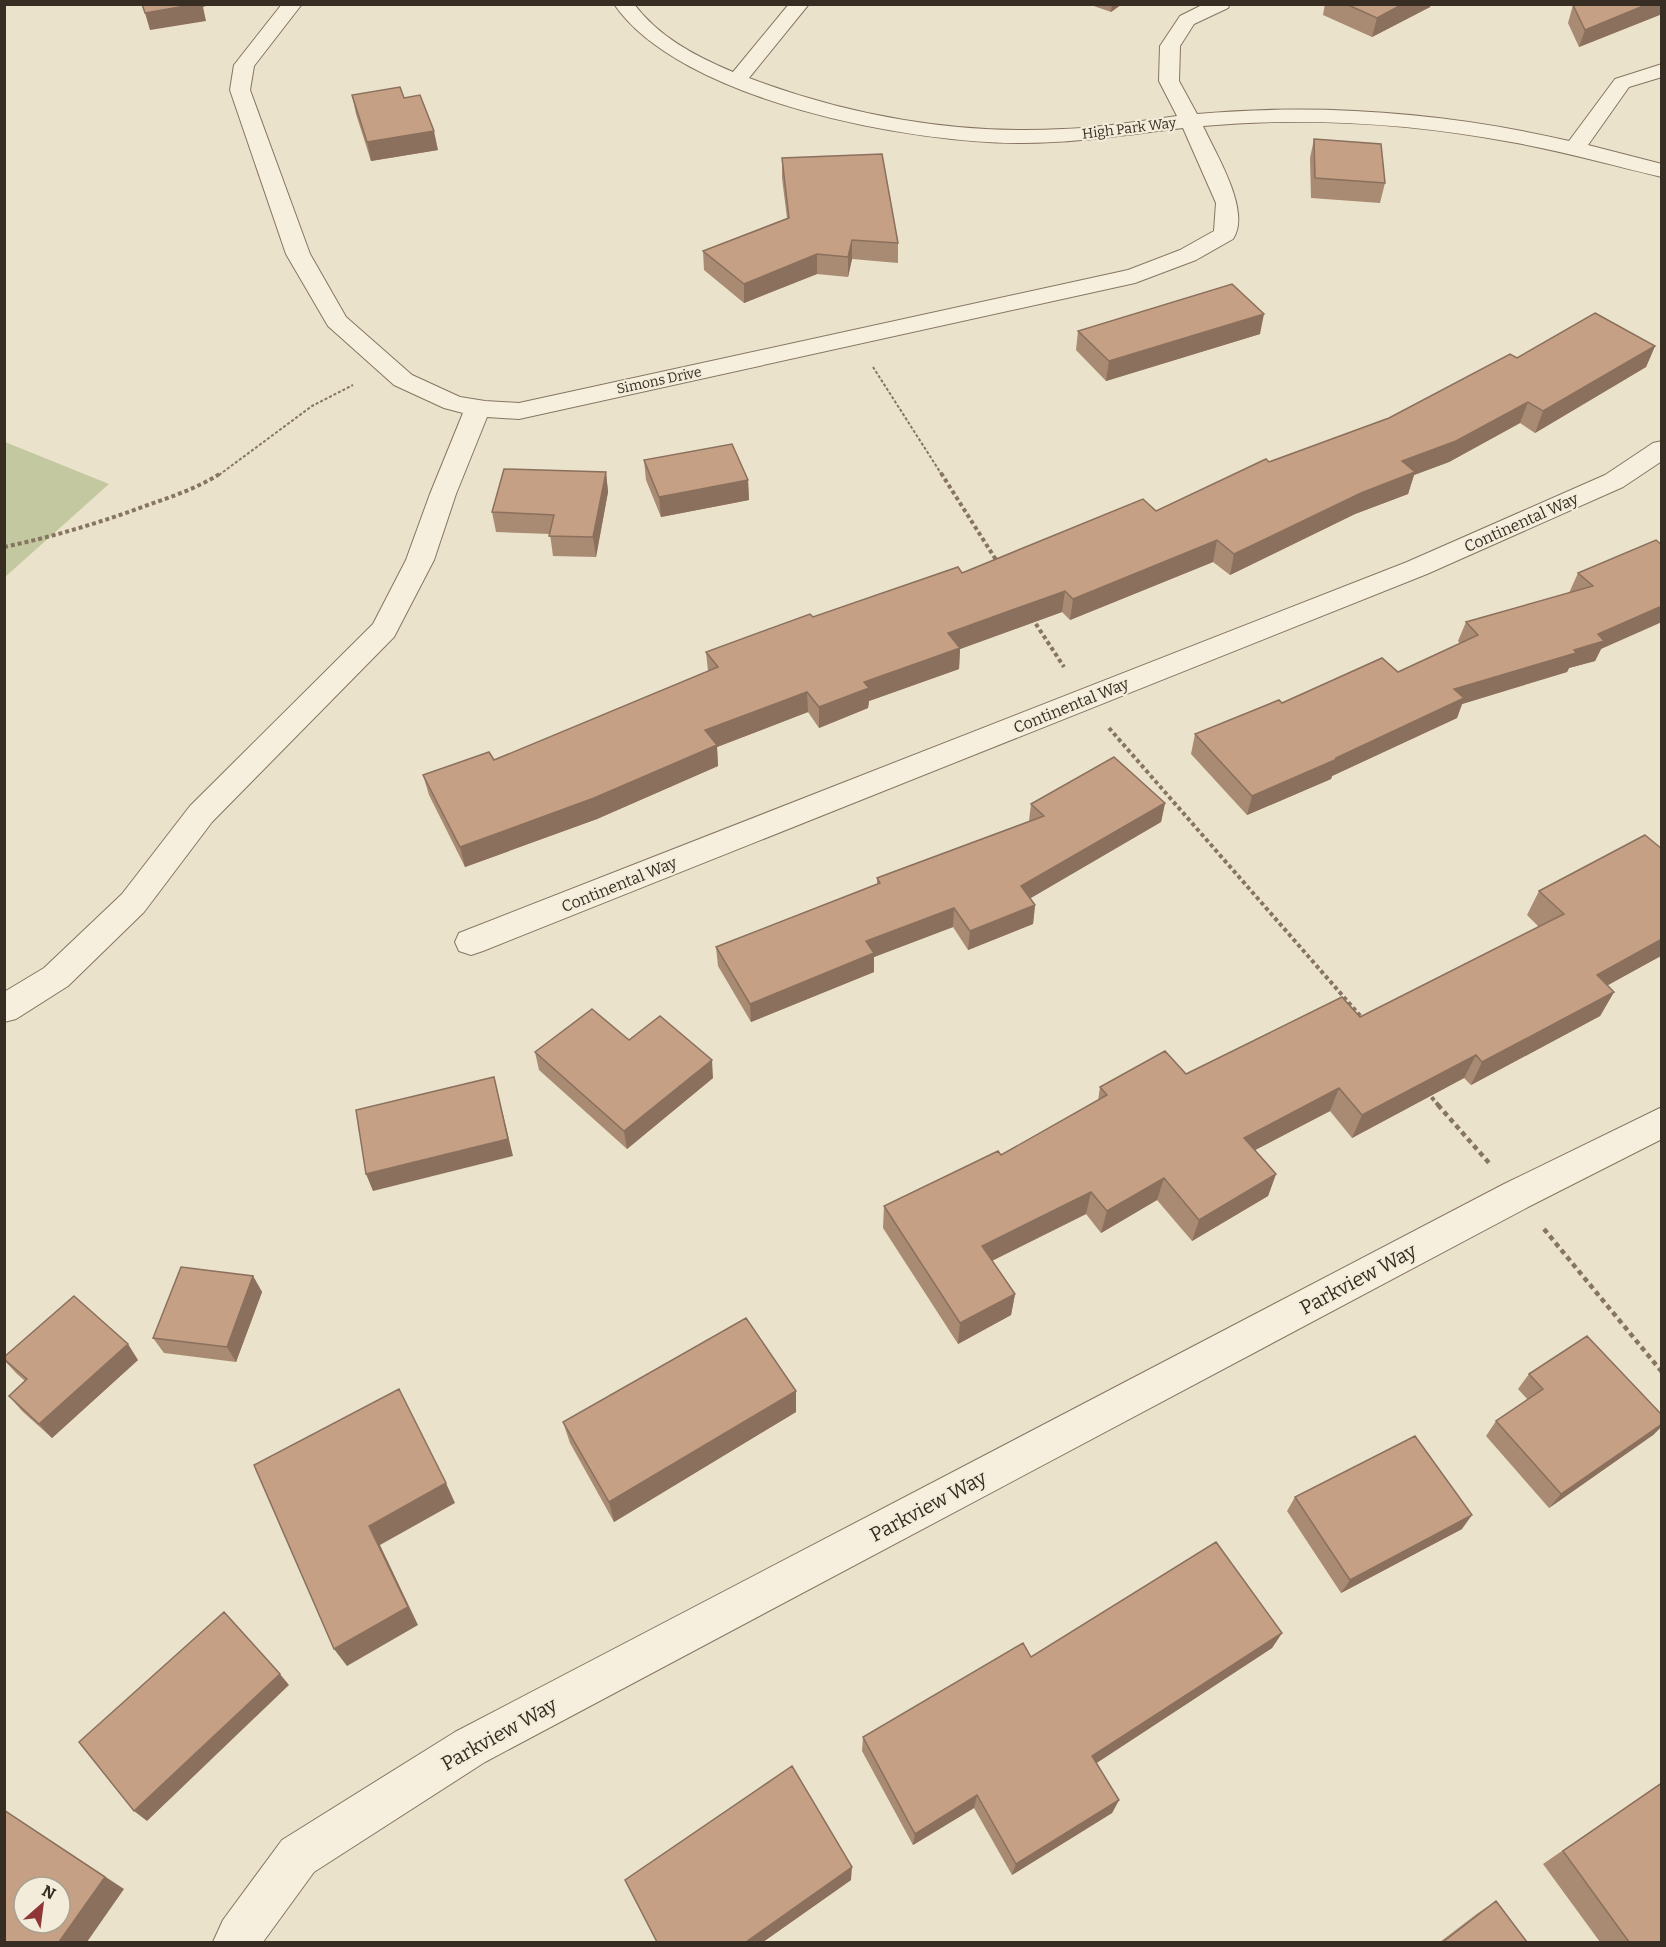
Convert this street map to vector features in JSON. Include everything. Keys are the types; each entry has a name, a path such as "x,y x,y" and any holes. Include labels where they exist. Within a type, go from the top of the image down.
{"street":[{"name":"Simons Drive","path":"293,4 244,65 240,90 304,263 336,321 404,380 453,403 478,408 519,411 1135,276 1188,255 1225,234 1227,203 1190,121"},
{"name":"High Park Way","path":"623,4 645,29 671,48 737,80 838,114 899,127 959,134 1060,136 1247,117 1367,119 1458,129 1574,149 1662,171"},
{"path":"737,80 801,4"},
{"path":"1190,121 1169,81 1170,46 1187,20 1221,4"},
{"path":"1574,149 1622,83 1662,70"},
{"path":"4,1009 56,977 133,903 201,814 384,630 420,560 478,408"},
{"name":"Continental Way","path":"471,942 1417,568 1614,481 1662,449"},
{"name":"Parkview Way","path":"236,1942 238,1936 298,1856 470,1747 1662,1122"}],"path":[{"path":"855,338 1001,569"},
{"path":"4,548 47,539 197,487 256,449 304,411 336,392 394,371"},
{"path":"1027,609 1084,699 1367,1024"},
{"path":"1422,1087 1517,1196 1662,1372"}],"green space":[{"path":"5,442 109,484 4,577"}],"building":[{"path":"142,4 197,4 145,13"},
{"path":"1346,4 1403,4 1377,18"},
{"path":"1648,4 1585,30 1573,5"},
{"path":"400,87 404,98 420,95 434,131 367,142 352,95"},
{"path":"1314,139 1381,144 1385,183 1315,178"},
{"path":"882,154 898,243 852,240 848,257 817,254 744,284 703,251 789,218 782,158"},
{"path":"1232,284 1264,314 1109,361 1078,331"},
{"path":"1595,313 1655,346 1543,411 1528,402 1456,441 1402,461 1415,472 1361,493 1234,554 1217,540 1073,599 1065,591 948,633 960,648 864,682 869,688 819,707 807,692 705,730 717,745 594,798 460,847 423,775 489,752 494,760 718,667 706,652 810,614 813,617 958,567 962,573 1143,499 1156,511 1266,459 1269,462 1389,418 1510,354 1517,358"},
{"path":"732,444 748,480 659,497 644,460"},
{"path":"504,469 606,472 593,537 549,536 554,515 492,512"},
{"path":"1656,540 1662,545 1662,606 1598,634 1604,641 1574,650 1576,653 1454,689 1464,698 1337,759 1252,796 1195,734 1279,700 1282,703 1382,658 1398,672 1478,635 1466,622 1593,586 1578,573"},
{"path":"1114,757 1165,803 1021,886 1035,905 970,931 954,908 866,941 874,953 750,1004 716,947 880,883 877,878 1044,816 1031,804"},
{"path":"1645,835 1662,849 1662,939 1597,975 1614,992 1482,1062 1476,1055 1362,1115 1339,1088 1244,1138 1276,1174 1199,1220 1164,1178 1107,1211 1091,1192 982,1246 1015,1294 960,1323 884,1206 998,1151 1001,1155 1107,1095 1100,1087 1165,1051 1186,1074 1342,997 1360,1017 1564,914 1539,891"},
{"path":"592,1009 629,1040 660,1016 712,1060 624,1131 535,1052"},
{"path":"494,1077 508,1139 366,1174 356,1110"},
{"path":"181,1267 253,1276 227,1347 153,1338"},
{"path":"74,1296 128,1344 39,1424 9,1396 27,1379 4,1357"},
{"path":"746,1318 796,1391 609,1502 563,1422"},
{"path":"1587,1336 1662,1415 1662,1424 1561,1494 1496,1421 1543,1389 1529,1374"},
{"path":"399,1389 446,1483 369,1526 408,1607 334,1649 254,1465"},
{"path":"1415,1436 1472,1515 1350,1580 1295,1497"},
{"path":"1216,1542 1282,1633 1092,1756 1119,1800 1016,1864 977,1795 915,1834 863,1737 1023,1643 1031,1657"},
{"path":"224,1612 280,1674 134,1811 79,1742"},
{"path":"792,1766 852,1867 746,1942 657,1942 625,1880"},
{"path":"1662,1783 1662,1942 1629,1942 1563,1851"},
{"path":"4,1810 105,1877 72,1924 72,1875 12,1875 12,1935 64,1935 59,1942 4,1942"},
{"path":"1496,1901 1527,1942 1443,1942"}]}
